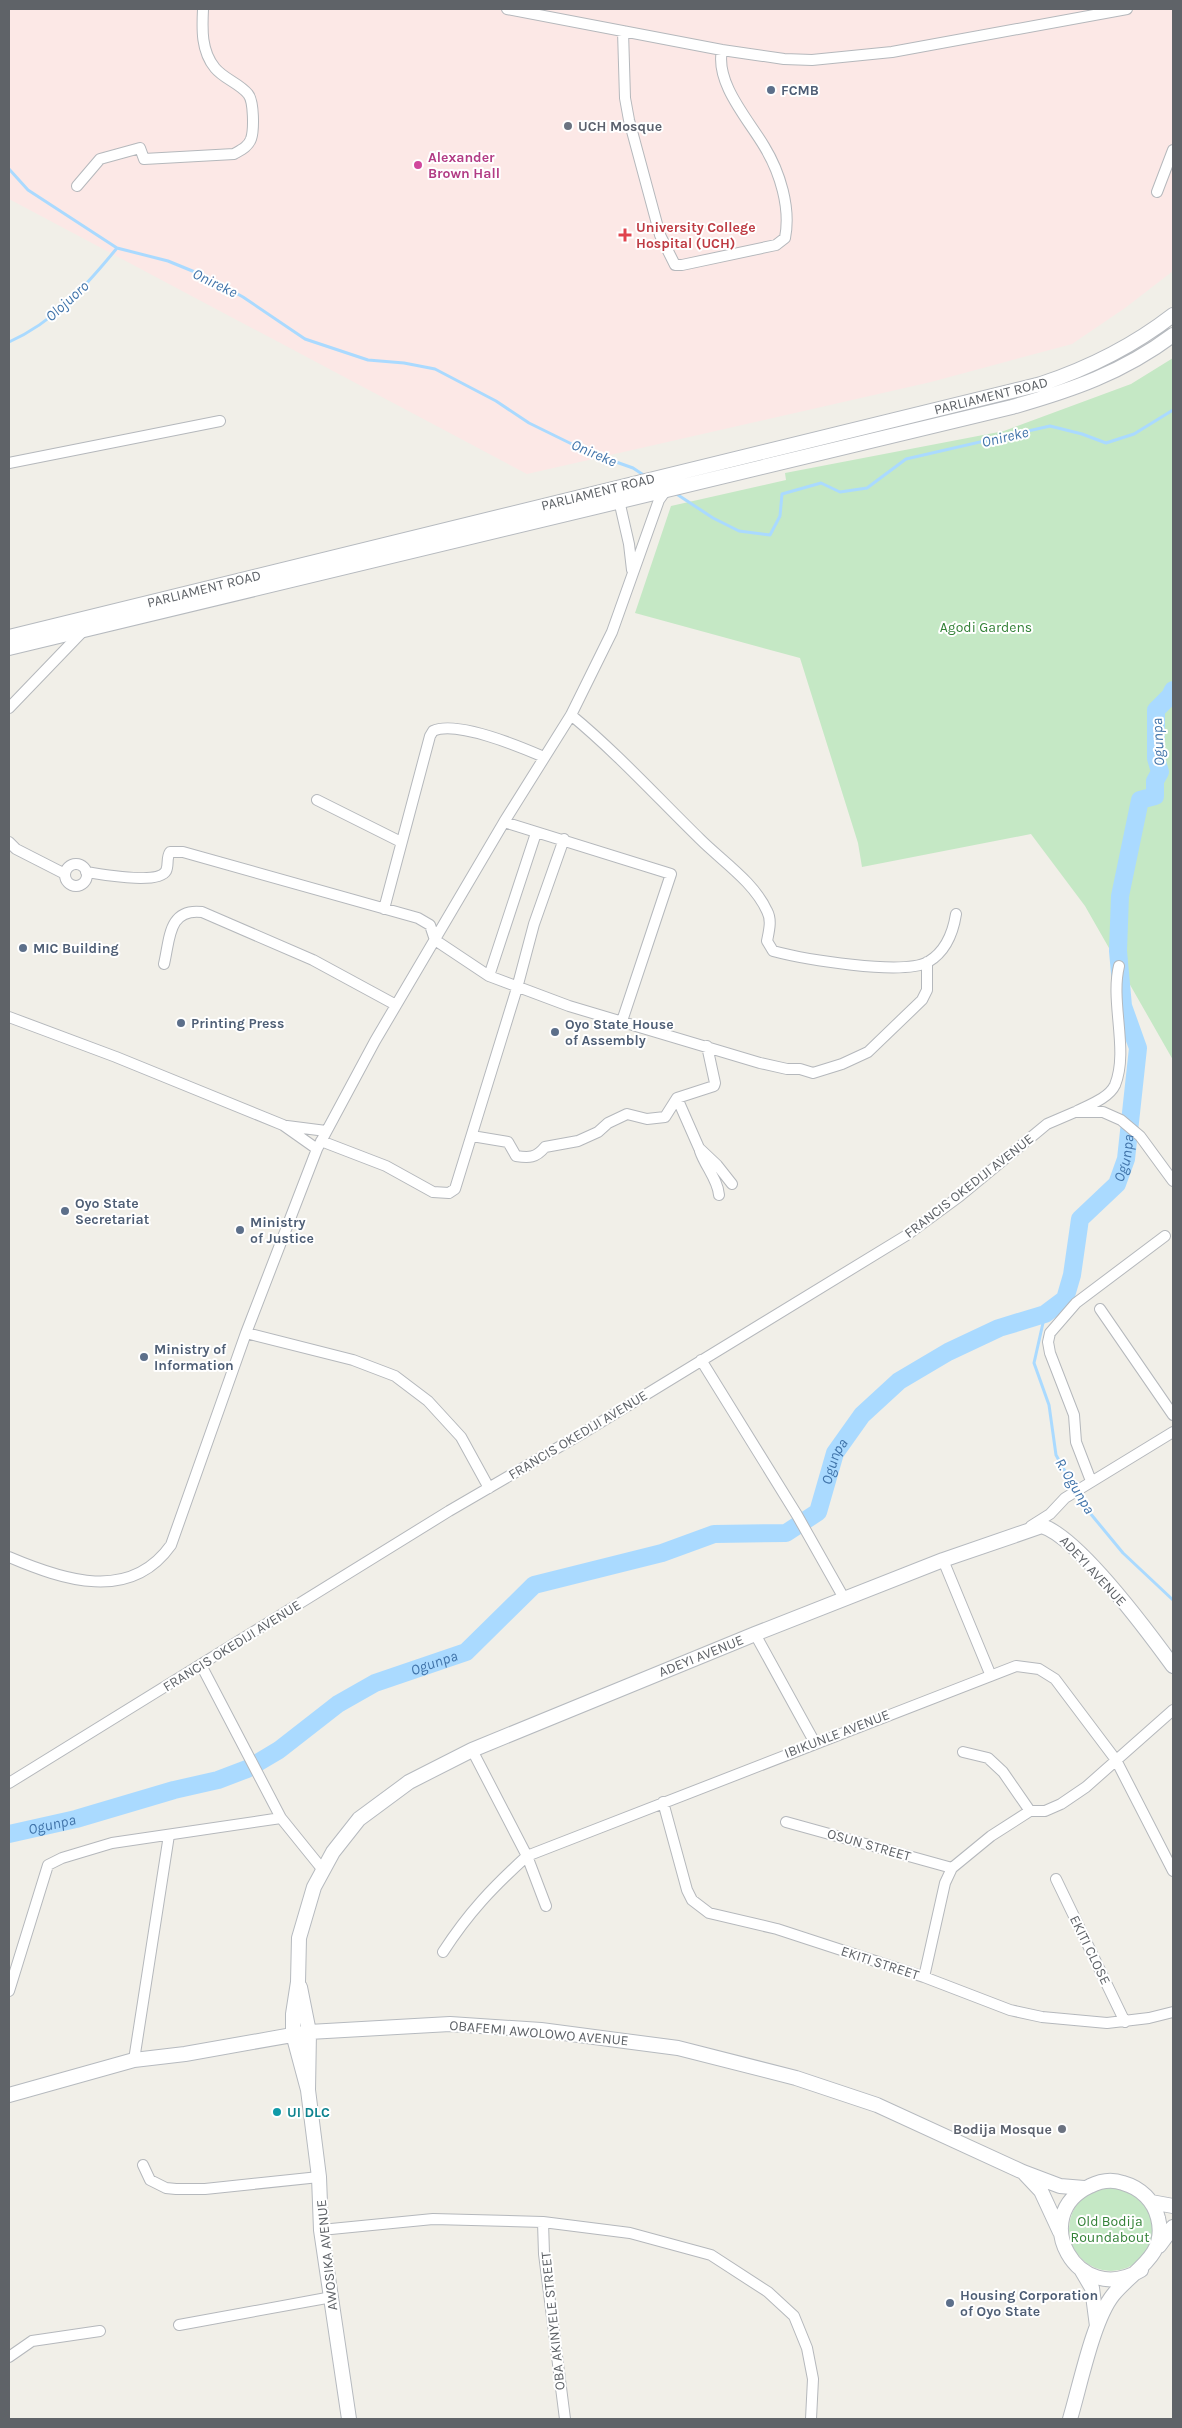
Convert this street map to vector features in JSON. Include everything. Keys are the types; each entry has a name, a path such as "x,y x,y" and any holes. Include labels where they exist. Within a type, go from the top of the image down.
{"main road":[{"name":"PARLIAMENT ROAD","path":"618,494 660,485 1041,384 1076,372 1106,358 1139,340 1173,315"},
{"name":"PARLIAMENT ROAD","path":"9,648 85,624 618,494 1012,406 1072,390 1138,358 1173,335"},
{"name":"PARLIAMENT ROAD","path":"9,637 85,624"},
{"name":"ADEYI AVENUE","path":"293,2034 298,1982 299,1938 314,1887 333,1852 359,1819 409,1782 472,1750 755,1634 943,1560 1042,1526 1062,1536 1144,1626 1173,1666"},
{"name":"ADEYI AVENUE","path":"298,1982 309,2032"},
{"name":"OBAFEMI AWOLOWO AVENUE","path":"9,2095 134,2060 185,2054 309,2032 450,2024 541,2030 678,2048 796,2078 877,2105 1023,2172 1060,2186 1084,2188"},
{"name":"AWOSIKA AVENUE","path":"308,2090 309,2032"},
{"name":"AWOSIKA AVENUE","path":"293,2034 308,2090 319,2177 321,2230 349,2419"},
{"name":"OBAFEMI AWOLOWO AVENUE","path":"1023,2172 1040,2191 1061,2233"},
{"path":"1097,2327 1092,2288 1088,2278 1070,2259 1064,2247 1061,2233 1066,2207 1084,2188 1108,2181 1120,2182 1138,2189 1151,2202 1157,2212 1160,2235 1152,2257"},
{"path":"1151,2202 1173,2206"},
{"path":"1072,2419 1097,2327 1112,2296 1141,2270 1173,2227"},
{"path":"1080,2270 1106,2280 1124,2278 1141,2270"}],"street":[{"path":"77,186 100,159 110,154 140,148 144,159 234,154 244,148 251,139 253,110 249,96 214,68 208,56 202,29 203,9"},
{"path":"507,9 722,50 784,59 812,60 892,52 1127,9"},
{"path":"623,31 625,98 629,120 660,235 675,265 776,245 784,238 786,231 783,186 765,148 728,87 719,61 722,50"},
{"path":"1157,192 1173,150"},
{"path":"9,463 220,422"},
{"path":"9,1557 37,1569 90,1582 129,1579 161,1559 174,1539 246,1333 319,1145 396,1005 504,822 571,715 612,632 659,500 664,493 660,485"},
{"path":"618,494 629,544 632,574"},
{"path":"9,708 85,624"},
{"path":"571,715 606,744 750,886 767,910 770,926 767,941 774,951 803,959 860,966 912,966 927,962 941,950 953,932 956,914"},
{"path":"384,909 430,736 433,731 445,729 478,734 514,744 544,757"},
{"path":"317,800 401,842"},
{"path":"504,822 536,833 564,839 671,874 622,1021"},
{"path":"489,976 536,833"},
{"path":"9,1016 283,1125 319,1145 386,1166 433,1192 449,1193 455,1189 517,988 534,924 564,839"},
{"path":"9,842 16,850 65,874"},
{"path":"86,872 85,882 76,886 68,883 65,874 67,869 75,864 80,865 86,872 133,878 160,876 166,871 170,852 178,851 418,918 430,925 436,940 489,976 517,988 569,1006 760,1063 787,1069 800,1068 813,1073 842,1064 868,1052 922,1000 927,990 927,962"},
{"path":"164,964 175,920 182,913 202,912 313,960 396,1005"},
{"path":"1075,1112 1101,1099 1115,1086 1120,1056 1116,979 1119,966"},
{"path":"472,1136 508,1142 516,1156 528,1158 539,1154 545,1147 578,1141 598,1132 608,1122 627,1114 647,1119 665,1117 676,1098 714,1086 715,1083 707,1046"},
{"path":"676,1098 699,1148 704,1165 719,1188 719,1195"},
{"name":"FRANCIS OKEDIJI AVENUE","path":"9,1783 489,1488 907,1235 960,1196 1047,1124 1075,1112 1103,1112 1121,1120 1140,1136 1173,1181"},
{"path":"283,1125 326,1131"},
{"path":"699,1148 718,1165 732,1184"},
{"path":"1088,1483 1076,1442 1074,1415 1050,1353 1048,1342 1050,1333 1076,1303 1165,1236"},
{"path":"1100,1309 1173,1415"},
{"path":"246,1333 353,1360 395,1376 428,1401 461,1437 489,1488"},
{"path":"701,1360 797,1515 845,1600"},
{"path":"1021,1532 1050,1514 1065,1498 1173,1432"},
{"path":"943,1560 991,1676"},
{"path":"755,1634 815,1742"},
{"path":"201,1665 250,1762 281,1818 323,1870"},
{"name":"IBIKUNLE AVENUE","path":"444,1952 466,1917 494,1886 527,1856 815,1742 1016,1666 1039,1668 1055,1679 1116,1760 1173,1872"},
{"path":"924,1977 945,1883 952,1868 991,1836 1030,1810 1045,1811 1061,1804 1116,1760 1173,1710"},
{"path":"472,1750 527,1856 546,1906"},
{"path":"963,1752 988,1758 1003,1772 1030,1810"},
{"name":"EKITI STREET","path":"662,1802 687,1890 699,1908 709,1913 777,1929 924,1977 1010,2010 1042,2017 1107,2023 1125,2022 1173,2012"},
{"path":"9,1991 48,1865 62,1858 112,1843 281,1818"},
{"name":"OSUN STREET","path":"786,1822 952,1868"},
{"path":"134,2060 168,1835"},
{"name":"EKITI CLOSE","path":"1056,1879 1125,2022"},
{"path":"143,2165 150,2180 166,2188 176,2189 205,2189 319,2177"},
{"path":"321,2230 433,2219 543,2222 630,2233 711,2255 768,2292 794,2316 806,2348 813,2378 811,2419"},
{"name":"OBA AKINYELE STREET","path":"543,2222 544,2254 565,2419"},
{"path":"179,2325 332,2297"},
{"path":"9,2357 32,2341 100,2331"}],"shaded area":[{"name":"University College Hospital (UCH)","path":"9,9 1173,9 1173,271 1125,308 1072,344 931,382 527,474 9,199"}],"green space":[{"name":"Agodi Gardens","path":"1173,358 1173,1060 1085,906 1031,834 862,867 858,843 800,658 635,613 671,506 786,480 785,473 1004,431 1131,384"},
{"name":"Old Bodija Roundabout","path":"1111,2187 1127,2190 1141,2199 1150,2213 1153,2229 1150,2245 1141,2259 1127,2268 1111,2271 1095,2268 1081,2259 1072,2245 1069,2229 1072,2213 1081,2199 1095,2190"}],"waterway":[{"name":"Onireke","path":"9,169 28,190 117,248 168,261 207,277 243,297 305,339 368,360 404,363 435,369 496,401 529,423 588,452 633,468 645,476"},
{"name":"Olojuoro","path":"9,342 40,324 68,302 117,248"},
{"name":"Onireke","path":"675,493 713,518 739,531 770,535 780,516 782,494 821,483 840,492 867,488 906,459 1050,426 1082,434 1106,443 1134,434 1173,410"},
{"name":"Ogunpa","path":"9,1834 76,1819 174,1790 218,1780 247,1769 279,1750 338,1704 375,1683 466,1652 534,1585 662,1553 714,1534 786,1533 818,1512 835,1453 862,1415 899,1381 948,1352 999,1328 1045,1314 1065,1299 1072,1275 1080,1219 1117,1184 1126,1159 1138,1048 1123,1006 1118,951 1120,896 1140,800 1155,796 1155,781 1160,772 1156,758 1156,710 1170,696 1173,690"},
{"name":"R. Ogunpa","path":"1045,1314 1034,1363 1049,1405 1056,1455 1085,1507 1123,1553 1173,1600"}],"place":[{"name":"FCMB","path":"771,90"},
{"name":"UCH Mosque","path":"568,126"},
{"name":"Alexander Brown Hall","path":"418,165"},
{"name":"University College Hospital (UCH)","path":"625,235"},
{"name":"MIC Building","path":"23,948"},
{"name":"Printing Press","path":"181,1023"},
{"name":"Oyo State House of Assembly","path":"555,1032"},
{"name":"Oyo State Secretariat","path":"65,1211"},
{"name":"Ministry of Justice","path":"240,1230"},
{"name":"Ministry of Information","path":"144,1357"},
{"name":"UI DLC","path":"277,2112"},
{"name":"Bodija Mosque","path":"1062,2129"},
{"name":"Housing Corporation of Oyo State","path":"950,2303"}]}
